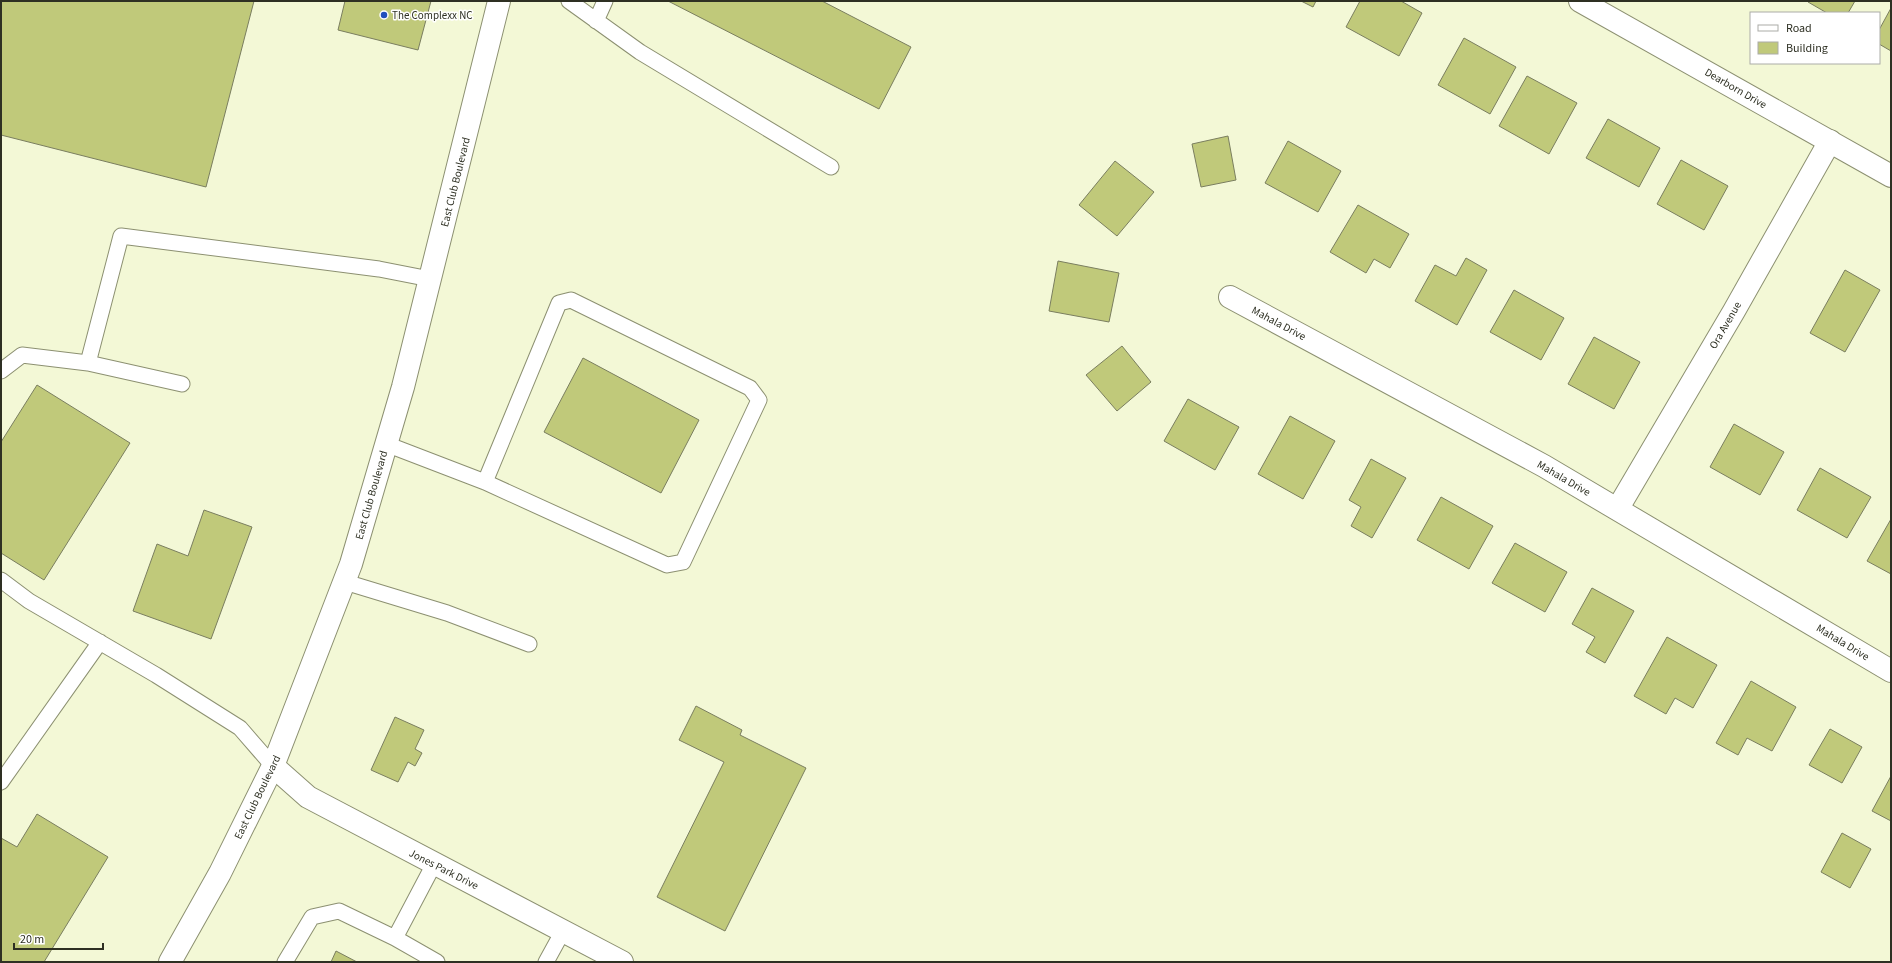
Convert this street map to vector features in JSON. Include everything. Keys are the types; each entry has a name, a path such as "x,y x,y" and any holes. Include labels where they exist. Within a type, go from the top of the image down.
{"street":[{"name":"East Club Boulevard","path":"170,962 220,873 273,766 345,582 403,387 499,1"},
{"name":"Dearborn Drive","path":"1580,1 1891,176"},
{"name":"Ora Avenue","path":"1618,508 1734,311 1830,141"},
{"name":"Mahala Drive","path":"1230,297 1544,466 1618,508 1891,671"},
{"name":"Jones Park Drive","path":"273,766 308,797 622,962"}],"lane":[{"path":"569,1 640,52 831,167"},
{"path":"596,20 606,1"},
{"path":"88,364 121,236 371,268 430,279"},
{"path":"386,444 485,482 667,566 683,562 759,400 750,388 571,300 559,304 485,482"},
{"path":"1,371 22,355 88,364 182,384"},
{"path":"1,580 29,602 156,675 240,728 273,766"},
{"path":"345,582 448,613 529,644"},
{"path":"1,782 100,642"},
{"path":"395,938 434,864"},
{"path":"285,962 312,917 339,911 395,938 437,962"},
{"path":"546,962 563,931"}],"building":[{"path":"1,1 254,1 206,187 1,135"},
{"name":"The Complexx NC","path":"345,1 431,1 418,50 338,30"},
{"path":"668,1 822,1 911,47 879,109"},
{"path":"1301,1 1316,1 1313,7"},
{"path":"1360,1 1401,1 1422,13 1399,56 1346,27"},
{"path":"1855,1 1849,12 1825,12 1808,2"},
{"path":"1891,8 1891,51 1880,45 1880,28"},
{"path":"1464,38 1516,67 1490,114 1438,85"},
{"path":"1527,76 1577,103 1549,154 1499,126"},
{"path":"1608,119 1660,148 1639,187 1586,158"},
{"path":"1228,136 1236,180 1201,187 1192,144"},
{"path":"1288,141 1341,171 1318,212 1265,183"},
{"path":"1681,160 1728,186 1704,230 1657,204"},
{"path":"1115,161 1154,192 1117,236 1079,205"},
{"path":"1358,205 1409,234 1390,268 1374,259 1366,273 1330,252"},
{"path":"1466,258 1487,270 1457,325 1415,301 1435,265 1456,276"},
{"path":"1058,261 1119,273 1109,322 1049,311"},
{"path":"1845,270 1880,290 1845,352 1810,333"},
{"path":"1514,290 1564,318 1541,360 1490,332"},
{"path":"1594,337 1640,362 1614,409 1568,384"},
{"path":"1122,346 1151,382 1117,411 1086,375"},
{"path":"583,358 699,420 661,493 544,432"},
{"path":"37,385 130,443 44,580 1,553 1,442"},
{"path":"1188,399 1239,427 1215,470 1164,441"},
{"path":"1290,416 1335,441 1303,499 1258,474"},
{"path":"1734,424 1784,452 1760,495 1710,467"},
{"path":"1371,459 1406,478 1372,538 1351,526 1361,507 1349,500"},
{"path":"1820,468 1871,497 1847,538 1797,510"},
{"path":"1441,497 1493,526 1469,569 1417,540"},
{"path":"204,510 252,527 211,639 133,611 157,544 188,556"},
{"path":"1891,519 1891,574 1867,561"},
{"path":"1515,543 1567,572 1545,612 1492,583"},
{"path":"1592,588 1634,611 1605,663 1586,652 1595,637 1572,624"},
{"path":"1667,637 1717,665 1693,708 1675,698 1666,714 1634,696"},
{"path":"1751,681 1796,707 1772,751 1747,738 1738,755 1716,743"},
{"path":"696,706 742,730 740,735 806,768 725,931 657,897 724,762 679,740"},
{"path":"395,717 424,730 415,749 422,753 415,766 408,762 398,782 371,770"},
{"path":"1830,729 1862,747 1842,783 1809,765"},
{"path":"1891,776 1891,821 1872,811"},
{"path":"37,814 108,857 44,962 1,962 1,838 17,847"},
{"path":"1842,833 1871,849 1850,888 1821,872"},
{"path":"336,951 357,962 331,962"}],"place":[{"name":"The Complexx NC","path":"384,15"}]}
